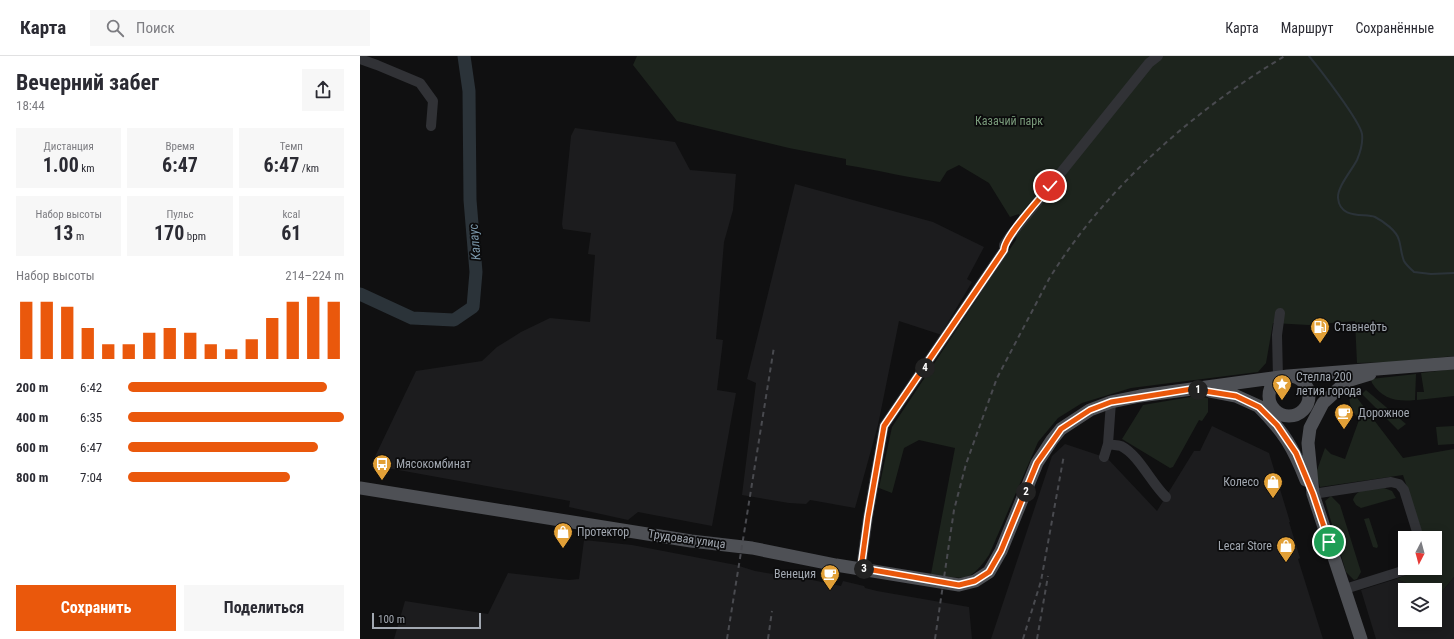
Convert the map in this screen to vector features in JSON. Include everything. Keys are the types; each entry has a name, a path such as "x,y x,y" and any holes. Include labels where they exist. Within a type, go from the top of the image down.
{"main road":[{"path":"1310,428 1315,415 1330,396 1347,381 1385,369 1454,363"},
{"name":"Трудовая улица","path":"360,488 668,537 752,548 959,585 975,581 989,572 1001,551 1037,463 1061,429 1073,419 1090,410 1111,402 1192,389 1283,377 1385,369"},
{"path":"1279,413 1271,404 1270,392 1276,381 1283,377 1295,377 1306,385 1310,428 1308,457 1313,494"},
{"path":"1192,389 1236,396 1259,407 1292,416 1308,405 1330,396"},
{"path":"1259,407 1277,425 1296,453 1313,494 1362,639"}],"street":[{"path":"861,568 868,517 884,426 1004,250 1004,245 1010,236 1149,63 1158,56"},
{"path":"360,60 379,60 420,83 433,101 431,126"},
{"path":"1280,313 1277,335 1283,377"},
{"path":"1104,457 1108,444 1111,402"},
{"path":"1108,444 1121,446 1136,459 1148,477 1166,497"},
{"path":"1313,494 1391,482 1399,484 1404,490 1417,531"},
{"path":"1345,589 1398,572"}],"shaded area":[{"path":"575,128 675,142 690,170 736,174 733,210 724,242 716,339 723,340 717,390 736,393 712,526 638,512 628,520 569,507 570,501 371,465 416,371 482,361 497,347 521,332 550,318 590,322 595,255 588,254 591,233 563,229 562,224 571,136"},
{"path":"795,184 933,222 984,247 967,279 972,282 944,329 945,336 899,321 878,425 855,508 810,500 806,504 789,503 742,495 756,383 747,379"},
{"path":"1212,426 1269,453 1300,558 1298,559 1323,639 991,639 1052,456 1065,444 1107,458 1157,511 1194,451 1200,451"},
{"path":"584,540 632,545 736,565 755,571 793,576 841,586 843,581 877,591 969,607 972,639 394,639 405,601 488,614 508,573 569,580 579,579"},
{"path":"1454,577 1454,639 1376,639 1361,590 1396,579 1407,583 1398,583 1398,627 1442,627 1442,592"}],"green space":[{"name":"Казачий парк","path":"637,56 1454,56 1454,356 1394,362 1357,363 1355,321 1309,325 1273,323 1266,363 1258,372 1131,388 1082,403 1058,418 1038,442 989,555 982,565 970,575 964,577 958,578 931,574 955,448 919,440 904,448 892,493 879,488 892,427 1016,240 1019,214 1010,217 989,183 959,165 947,171 940,182 846,165 846,159 789,148 677,121 633,65"},
{"path":"1454,369 1454,396 1417,400 1417,392 1424,392 1421,373"},
{"path":"1416,374 1415,400 1396,400 1385,396 1380,393 1372,383 1371,379"},
{"path":"1351,390 1403,458 1454,449 1454,577 1442,592 1442,583 1407,583 1396,579 1406,575 1442,575 1442,531 1422,531 1403,475 1320,487 1316,473 1325,448 1331,454 1345,459 1359,420 1351,406"},
{"path":"1366,390 1406,424 1398,430 1362,394"},
{"path":"1196,396 1208,398 1208,412 1202,421 1199,420 1173,467 1170,468 1122,439 1143,405"},
{"path":"1454,426 1454,444 1438,445 1436,427"},
{"path":"1384,488 1392,491 1396,498 1361,508 1356,505 1353,500 1361,491"},
{"path":"1331,496 1340,505 1361,572 1357,579 1354,580 1346,572 1325,501"},
{"path":"1369,518 1378,546 1377,548 1373,547 1364,519"}],"waterway":[{"name":"Калаус","path":"360,294 412,318 454,320 473,307 476,272 470,200 469,91 464,56"},
{"path":"1309,56 1347,107 1360,127 1362,134 1362,144 1358,157 1342,184 1338,194 1340,205 1343,210 1348,213 1375,217 1396,233 1400,242 1404,261 1414,272 1431,274 1454,273"}],"railway":[{"path":"935,639 954,510 966,464 997,378 1049,279 1071,246 1096,214 1124,183 1154,154 1185,126 1218,101 1251,77 1285,56"},
{"path":"727,639 774,347"},
{"path":"1023,639 1041,581 1064,455"},
{"path":"1037,639 1048,576"},
{"path":"768,639 772,611"}],"place":[{"name":"Ставнефть","path":"1320,344"},
{"name":"Стелла 200 летия города","path":"1282,401"},
{"name":"Дорожное","path":"1344,430"},
{"name":"Мясокомбинат","path":"382,481"},
{"name":"Колесо","path":"1273,499"},
{"name":"Протектор","path":"563,549"},
{"name":"Lecar Store","path":"1286,563"},
{"name":"Венеция","path":"830,591"}],"route":[{"path":"1050,186 1010,236 1004,245 1004,250 884,426 868,517 861,568 959,585 975,581 989,572 1001,551 1037,463 1061,429 1073,419 1090,410 1111,402 1140,396 1192,389 1236,396 1259,407 1277,425 1296,453 1313,494 1329,542"}]}
